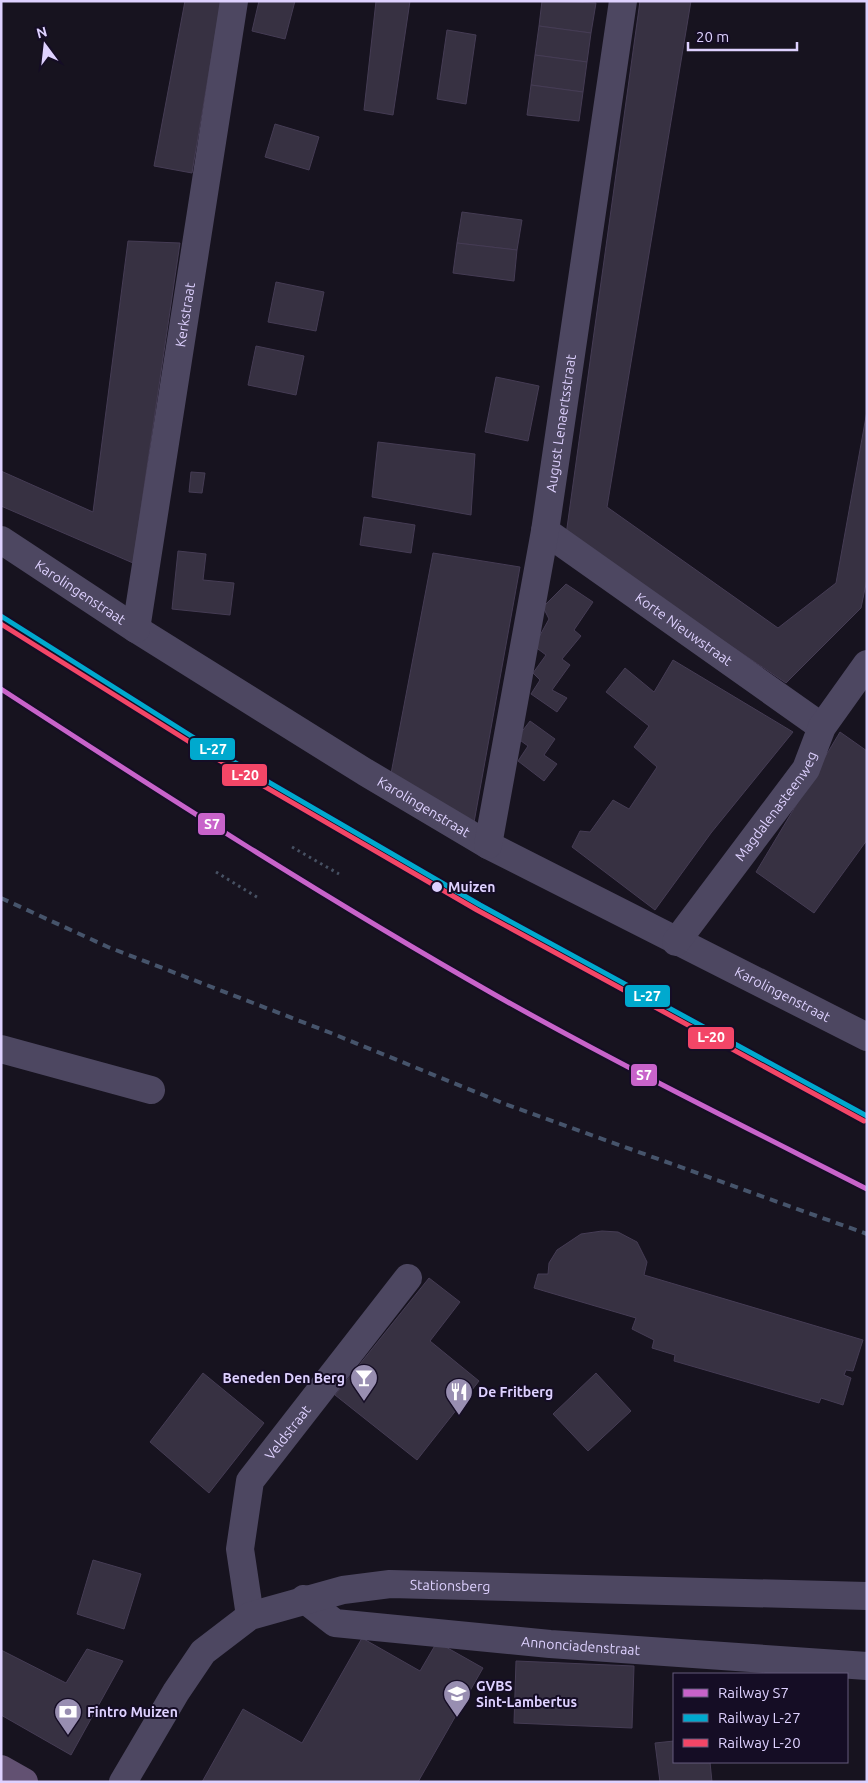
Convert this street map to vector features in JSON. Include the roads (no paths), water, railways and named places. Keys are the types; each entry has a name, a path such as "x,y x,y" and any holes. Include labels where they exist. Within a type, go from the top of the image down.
{"main road":[{"path":"1,1769 24,1782"}],"street":[{"name":"Kerkstraat","path":"136,629 234,1"},
{"name":"August Lenaertsstraat","path":"488,845 545,531 623,1"},
{"name":"Korte Nieuwstraat","path":"545,531 822,727"},
{"name":"Karolingenstraat","path":"1,540 136,629 365,772 488,845 867,1038"},
{"name":"Magdalenasteenweg","path":"676,942 806,769 822,727 867,664"},
{"path":"1,1049 151,1090"},
{"name":"Veldstraat","path":"250,1616 240,1549 250,1481 408,1278"},
{"name":"Stationsberg","path":"123,1782 176,1692 204,1652 250,1616 304,1599 343,1590 390,1584 867,1596"},
{"name":"Annonciadenstraat","path":"304,1599 335,1623 550,1644 867,1666"}],"railway":[{"path":"1,898 108,947 331,1033 505,1104 867,1234"}],"rail line":[{"name":"L-27","path":"1,616 215,751 480,905 867,1116"},
{"name":"L-20","path":"1,624 212,756 477,910 864,1121"},
{"name":"S7","path":"1,689 247,846 434,960 588,1046 867,1189"}],"place":[{"name":"Muizen","path":"437,887"},
{"name":"Beneden Den Berg","path":"364,1402"},
{"name":"De Fritberg","path":"459,1416"},
{"name":"GVBS Sint-Lambertus","path":"457,1718"},
{"name":"Fintro Muizen","path":"68,1736"}]}
